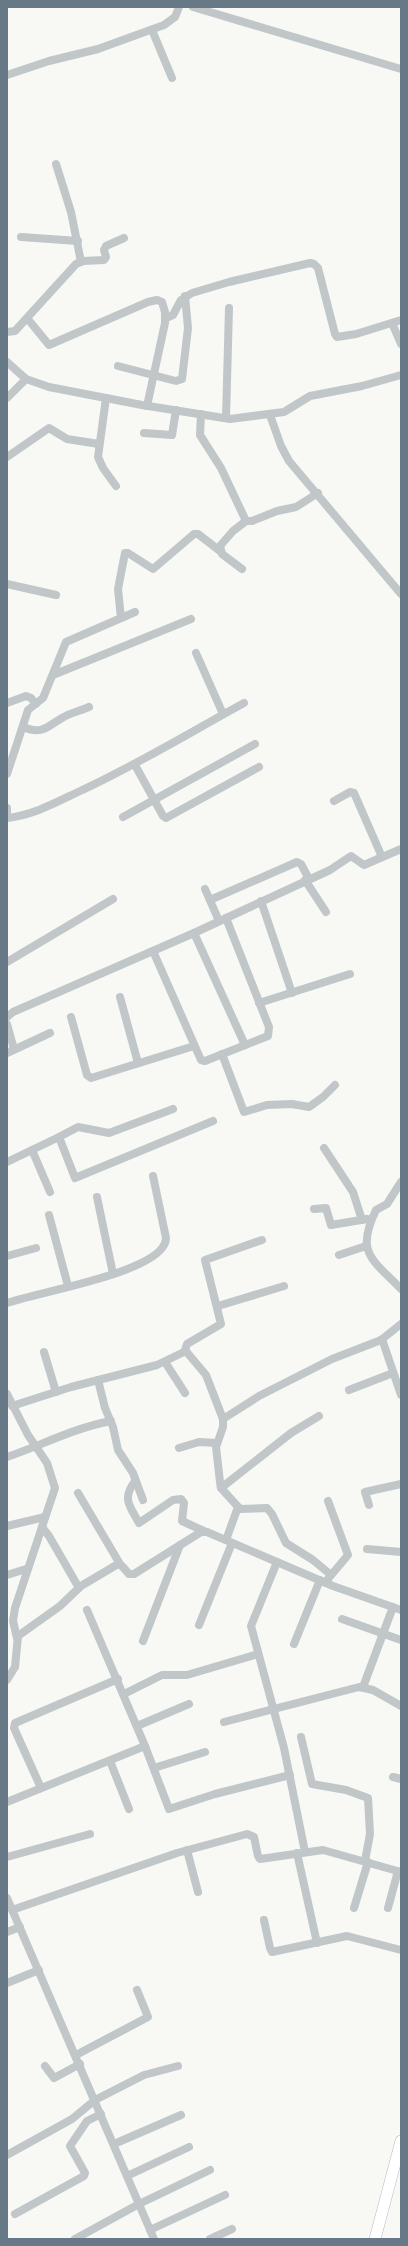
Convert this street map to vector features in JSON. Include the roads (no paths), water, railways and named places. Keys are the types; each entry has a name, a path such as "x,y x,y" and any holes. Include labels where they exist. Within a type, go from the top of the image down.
{"main road":[{"path":"375,2239 401,2144"}],"street":[{"path":"193,7 211,9 401,69"},
{"path":"7,75 49,61 98,49 152,30 168,23 178,9"},
{"path":"152,30 172,78"},
{"path":"56,164 67,196 82,262"},
{"path":"21,236 78,242"},
{"path":"7,332 15,331 68,271 82,262 104,260 106,257 106,246 124,238"},
{"path":"166,318 174,314 181,300 185,296 229,282 314,264 318,268 337,337 356,334 401,320"},
{"path":"118,366 176,381 183,378 188,328 185,296"},
{"path":"27,318 49,345 153,301 162,302 166,318 147,406"},
{"path":"226,418 229,308"},
{"path":"392,323 401,344"},
{"path":"7,362 26,379 49,387 147,406 226,418 245,418 289,411 310,396 362,386 401,375"},
{"path":"7,398 26,379"},
{"path":"106,398 99,444 99,461 116,486"},
{"path":"144,433 172,435 176,410"},
{"path":"201,414 200,435 218,462 246,521"},
{"path":"270,415 285,454 401,594"},
{"path":"7,457 49,428 67,439 99,444"},
{"path":"220,551 220,545 230,534 246,521 252,522 277,511 296,507 318,493"},
{"path":"121,618 118,589 125,553 128,553 153,569 172,554 188,537 196,534 242,569"},
{"path":"7,584 56,595"},
{"path":"7,774 28,710 43,698 66,642 135,612"},
{"path":"53,676 191,619"},
{"path":"196,653 223,714"},
{"path":"7,703 26,696 31,698 36,704"},
{"path":"7,818 26,815 40,810 135,765 244,703"},
{"path":"22,727 32,731 43,730 64,717 89,707"},
{"path":"123,817 155,801 255,744"},
{"path":"135,765 163,816 168,818 259,767"},
{"path":"334,801 350,792 354,793 382,857"},
{"path":"7,1017 13,1012 194,933 335,866 349,856 355,857 364,865 401,849"},
{"path":"210,900 297,862 302,864 307,879 326,912"},
{"path":"153,951 194,1046 203,1061 270,1034 259,1003 222,919 205,889"},
{"path":"7,962 113,899"},
{"path":"261,901 292,992"},
{"path":"194,933 245,1045"},
{"path":"259,1003 350,974"},
{"path":"120,997 138,1063"},
{"path":"71,1017 89,1078 94,1078 194,1046"},
{"path":"7,1024 10,1051 50,1033"},
{"path":"222,1054 244,1112 267,1105 292,1104 309,1107 323,1097 335,1085"},
{"path":"7,1162 78,1127 109,1133 173,1109"},
{"path":"59,1137 75,1178 213,1121"},
{"path":"324,1148 353,1192 362,1220"},
{"path":"32,1150 50,1192"},
{"path":"7,1303 113,1274 143,1264 160,1251 166,1242 165,1227 153,1176"},
{"path":"400,1288 378,1265 366,1246 366,1234 378,1208 388,1203 401,1182"},
{"path":"97,1197 113,1274"},
{"path":"314,1209 326,1208 331,1225 372,1219"},
{"path":"49,1215 68,1286"},
{"path":"262,1240 205,1260 222,1322 220,1326 187,1344 184,1348 206,1375 223,1419 223,1427 217,1443 216,1455 221,1488 240,1509 267,1508 272,1514 286,1543 313,1560 326,1579"},
{"path":"339,1255 366,1246"},
{"path":"7,1256 36,1248"},
{"path":"218,1306 284,1286"},
{"path":"223,1419 259,1396 332,1359 382,1339 401,1324"},
{"path":"382,1339 401,1395"},
{"path":"12,1406 98,1380 166,1362 186,1351"},
{"path":"44,1352 56,1392"},
{"path":"166,1362 185,1393"},
{"path":"349,1390 393,1373"},
{"path":"98,1380 105,1408 111,1421 119,1454 131,1469 143,1500"},
{"path":"7,1394 12,1406 46,1463 55,1488 26,1569 13,1616 17,1638 15,1667 7,1680"},
{"path":"221,1488 290,1433 319,1416"},
{"path":"7,1457 36,1447 73,1430 111,1421"},
{"path":"179,1448 199,1442 217,1443"},
{"path":"135,1480 128,1492 127,1499 139,1523 178,1498 184,1501 182,1521 277,1562 398,1607 383,1633 363,1687"},
{"path":"369,1505 365,1492 401,1484"},
{"path":"78,1493 120,1564 129,1574 134,1574 204,1531"},
{"path":"294,1644 326,1579 348,1555 328,1501"},
{"path":"199,1625 229,1541 238,1507"},
{"path":"7,1526 45,1517"},
{"path":"42,1527 49,1536 79,1588"},
{"path":"143,1641 180,1545"},
{"path":"367,1548 401,1552"},
{"path":"277,1562 252,1623 258,1654 290,1775 301,1853 317,1943"},
{"path":"17,1638 20,1633 60,1606 79,1588 95,1577 120,1564"},
{"path":"7,1575 26,1569"},
{"path":"87,1610 118,1679 170,1810 215,1794 290,1775"},
{"path":"342,1619 401,1640"},
{"path":"124,1694 162,1674 187,1675 258,1654"},
{"path":"41,1788 14,1728 15,1723 118,1679"},
{"path":"224,1722 351,1688 363,1687 373,1690 401,1706"},
{"path":"137,1726 189,1704"},
{"path":"301,1737 312,1784 346,1790 368,1798 370,1834 367,1862 354,1908"},
{"path":"7,1802 145,1746"},
{"path":"154,1768 205,1752"},
{"path":"110,1761 130,1809"},
{"path":"7,1857 90,1834"},
{"path":"12,1910 187,1850 249,1834 254,1837 260,1859 323,1850 399,1872 388,1908"},
{"path":"187,1850 198,1892"},
{"path":"7,1898 12,1910 13,1930 76,2055 76,2066 98,2116 114,2144 127,2176 136,2205 154,2239"},
{"path":"264,1920 272,1952 350,1936 401,1950"},
{"path":"7,1983 35,1972"},
{"path":"76,2055 148,2017 137,1990"},
{"path":"45,2066 54,2078 76,2066"},
{"path":"7,2155 72,2119 93,2102 144,2075 178,2066"},
{"path":"114,2144 181,2115"},
{"path":"15,2214 84,2176 85,2173 70,2146 87,2121 98,2116"},
{"path":"127,2176 189,2147"},
{"path":"74,2239 136,2205 210,2170"},
{"path":"150,2230 225,2195"},
{"path":"210,2239 232,2229"}]}
